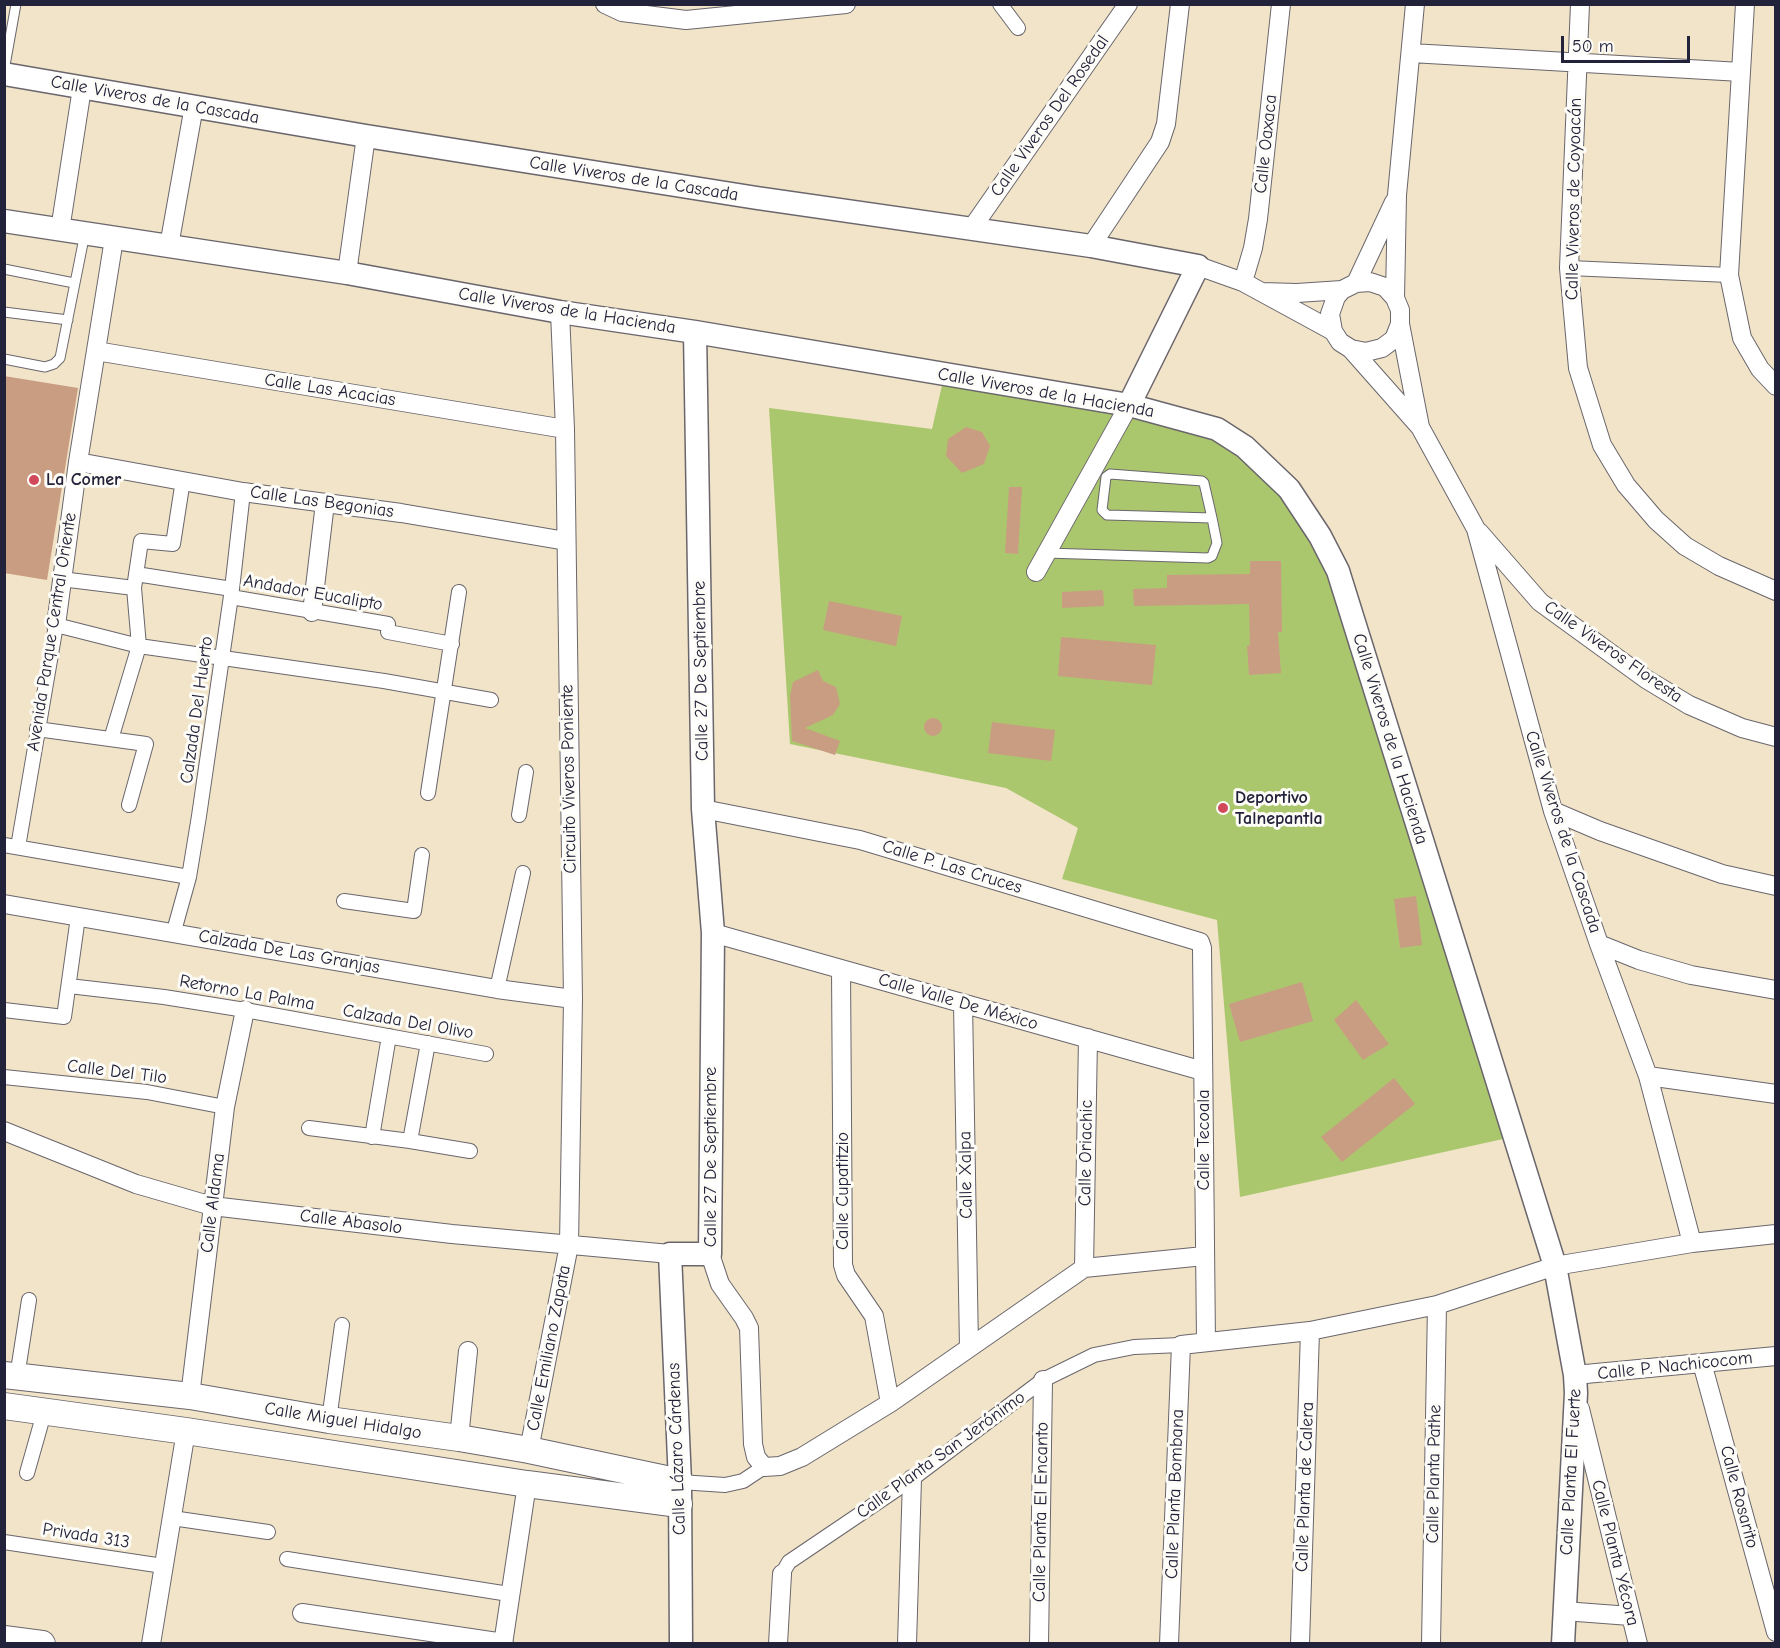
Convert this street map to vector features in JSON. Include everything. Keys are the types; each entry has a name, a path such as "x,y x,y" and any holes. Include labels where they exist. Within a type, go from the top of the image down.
{"main road":[{"name":"Calle Miguel Hidalgo","path":"11,1376 190,1396 329,1420 529,1450 680,1493"},
{"name":"Calle Miguel Hidalgo","path":"4,1406 186,1431 527,1484 680,1493"},
{"path":"4,1639 42,1644"}],"street":[{"path":"605,4 622,12 686,20 846,4"},
{"path":"1000,4 1018,28"},
{"name":"Calle Viveros Del Rosedal","path":"972,228 1128,4"},
{"path":"1091,246 1160,142 1166,124 1180,4"},
{"name":"Calle Oaxaca","path":"1243,282 1253,248 1258,219 1281,4"},
{"path":"1395,298 1397,195 1415,4"},
{"name":"Calle Viveros de Coyoacán","path":"1580,4 1569,268 1578,368 1602,445 1626,485 1656,520 1685,546 1719,566 1776,591"},
{"path":"1745,4 1729,275 1742,338 1760,369 1776,386"},
{"path":"1411,52 1741,72"},
{"name":"Calle Viveros de la Cascada","path":"4,72 82,88 366,136 745,196 1091,246 1198,266 1243,282 1333,331"},
{"path":"60,230 82,88"},
{"path":"169,246 194,106"},
{"path":"347,273 366,136"},
{"path":"1349,287 1370,282 1384,287 1395,298 1400,310 1400,324 1394,339 1382,348 1366,352 1351,349 1340,342 1333,331 1330,314 1336,297 1349,287 1376,244 1397,195"},
{"name":"Calle Viveros de la Hacienda","path":"4,221 347,273 560,312 695,332 1129,405 1217,429 1245,447 1289,489 1320,536 1338,571 1555,1266"},
{"name":"Avenida Parque Central Oriente","path":"11,846 38,729 56,625 78,462 114,238"},
{"path":"1036,572 1129,405 1198,266"},
{"path":"1569,268 1729,275"},
{"name":"Calle Viveros de la Cascada","path":"1261,292 1297,293 1349,287"},
{"name":"Circuito Viveros Poniente","path":"560,312 565,429 573,999 569,1245"},
{"name":"Calle Viveros de la Cascada","path":"1400,324 1420,427"},
{"name":"Calle 27 De Septiembre","path":"695,332 704,809 713,933 710,1254 720,1284 749,1328 753,1444 756,1457 764,1467"},
{"name":"Calle Viveros de la Cascada","path":"1351,349 1420,427 1476,529 1553,811 1648,1076 1692,1243"},
{"name":"Calle Las Acacias","path":"96,351 565,429"},
{"name":"Calle Las Begonias","path":"78,462 243,492 401,513 566,541"},
{"path":"111,739 139,646 134,588 141,541 173,544 183,480"},
{"name":"Calzada Del Huerto","path":"174,931 189,877 232,593 243,492"},
{"path":"312,612 325,503"},
{"name":"Calle Viveros Floresta","path":"1476,529 1540,602 1646,679 1689,705 1742,728 1776,737"},
{"name":"Andador Eucalipto","path":"136,574 232,593 452,644"},
{"path":"61,579 134,588"},
{"path":"428,793 459,592"},
{"path":"56,625 139,646 384,681 491,700"},
{"path":"38,729 146,744 129,805"},
{"path":"519,815 526,772"},
{"name":"Calle P. Las Cruces","path":"704,809 860,840 1197,940"},
{"path":"1553,811 1600,831 1722,874 1776,886"},
{"path":"11,846 189,877"},
{"path":"344,901 414,911 422,855"},
{"path":"496,988 524,873"},
{"name":"Calzada De Las Granjas","path":"4,904 174,931 496,988 573,999"},
{"path":"4,1010 64,1017 78,917"},
{"name":"Calle Valle De México","path":"713,933 1203,1071"},
{"name":"Calle Tecoala","path":"1197,940 1202,948 1206,1342"},
{"path":"1599,944 1639,960 1691,975 1776,990"},
{"name":"Calle Cupatitzio","path":"841,969 843,1265 846,1275 874,1316 890,1403"},
{"name":"Retorno La Palma","path":"69,986 164,997 323,1025"},
{"name":"Calle Xalpa","path":"963,1003 969,1348"},
{"name":"Calle Aldama","path":"190,1396 225,1107 245,1010"},
{"name":"Calzada Del Olivo","path":"323,1025 486,1054"},
{"path":"372,1137 388,1036"},
{"name":"Calle Oriachic","path":"1084,1268 1088,1038"},
{"path":"410,1141 428,1043"},
{"path":"1648,1076 1776,1094"},
{"name":"Calle Del Tilo","path":"4,1077 147,1092 225,1107"},
{"path":"309,1128 470,1151"},
{"name":"Calle Abasolo","path":"4,1131 136,1184 212,1206 452,1234 670,1254 710,1254"},
{"path":"1181,1345 1310,1331 1437,1305 1555,1266 1692,1243 1776,1234"},
{"name":"Calle Emiliano Zapata","path":"529,1450 569,1245"},
{"name":"Calle Lázaro Cárdenas","path":"670,1254 680,1493 681,1644"},
{"path":"680,1493 743,1481 764,1467 780,1466 802,1457 890,1403 1084,1268 1204,1256"},
{"name":"Calle Planta El Fuerte","path":"1555,1266 1576,1384 1563,1644"},
{"path":"11,1376 29,1300"},
{"name":"Calle Planta Pathe","path":"1431,1644 1437,1305"},
{"path":"329,1420 342,1325"},
{"name":"Calle Planta de Calera","path":"1300,1644 1310,1331"},
{"name":"Calle Planta San Jerónimo","path":"778,1644 782,1574 789,1562 912,1479 1043,1380 1094,1355 1134,1347 1181,1345"},
{"name":"Calle Planta Bombana","path":"1169,1644 1181,1345"},
{"path":"459,1438 468,1351"},
{"name":"Calle P. Nachicocom","path":"1576,1384 1702,1364 1776,1356"},
{"name":"Calle Rosarito","path":"1702,1364 1776,1632"},
{"name":"Calle Planta El Encanto","path":"1039,1644 1043,1380"},
{"name":"Calle Planta Yécora","path":"1576,1384 1638,1644"},
{"path":"27,1473 44,1413"},
{"path":"151,1644 186,1431"},
{"path":"907,1644 912,1479"},
{"path":"302,1613 503,1643 527,1484"},
{"path":"172,1518 268,1532"},
{"name":"Privada 313","path":"4,1542 163,1566"},
{"path":"287,1559 509,1594"},
{"path":"1564,1611 1630,1616"}],"lane":[{"path":"4,72 16,4"},
{"path":"4,359 45,367 54,364 60,358 85,233"},
{"path":"4,269 74,283"},
{"path":"4,312 68,320"},
{"path":"1046,553 1208,558 1215,550 1217,543 1212,518 1204,483 1198,479 1110,474 1106,477 1102,510 1107,515 1212,518"}],"green space":[{"name":"Deportivo Talnepantla","path":"943,381 1217,434 1281,493 1324,565 1357,646 1503,1139 1240,1197 1217,920 1062,879 1078,828 1006,788 790,744 769,408 932,429"}],"building":[{"name":"La Comer","path":"4,376 78,388 47,580 4,573"},
{"path":"966,427 982,432 990,446 984,464 962,473 946,456 948,439"},
{"path":"1009,487 1022,487 1018,554 1005,553"},
{"path":"1250,561 1281,561 1282,632 1278,632 1281,673 1249,675 1247,646 1250,645 1249,604 1134,606 1133,589 1167,588 1167,575 1250,574"},
{"path":"1103,590 1104,606 1062,608 1062,592"},
{"path":"829,601 902,616 896,646 823,630"},
{"path":"1061,637 1156,645 1152,685 1058,676"},
{"path":"818,670 823,681 836,687 840,704 833,715 805,728 840,741 835,755 792,741 790,696 793,682"},
{"path":"933,718 939,721 942,727 939,733 933,736 927,733 924,727 927,721"},
{"path":"992,722 1055,730 1051,761 988,753"},
{"path":"1416,896 1422,945 1400,948 1394,899"},
{"path":"1302,982 1313,1021 1240,1042 1229,1004"},
{"path":"1356,1000 1389,1044 1363,1060 1334,1020"},
{"path":"1394,1078 1415,1104 1342,1162 1321,1137"}],"place":[{"name":"La Comer","path":"34,480"},
{"name":"Deportivo Talnepantla","path":"1223,808"}]}
